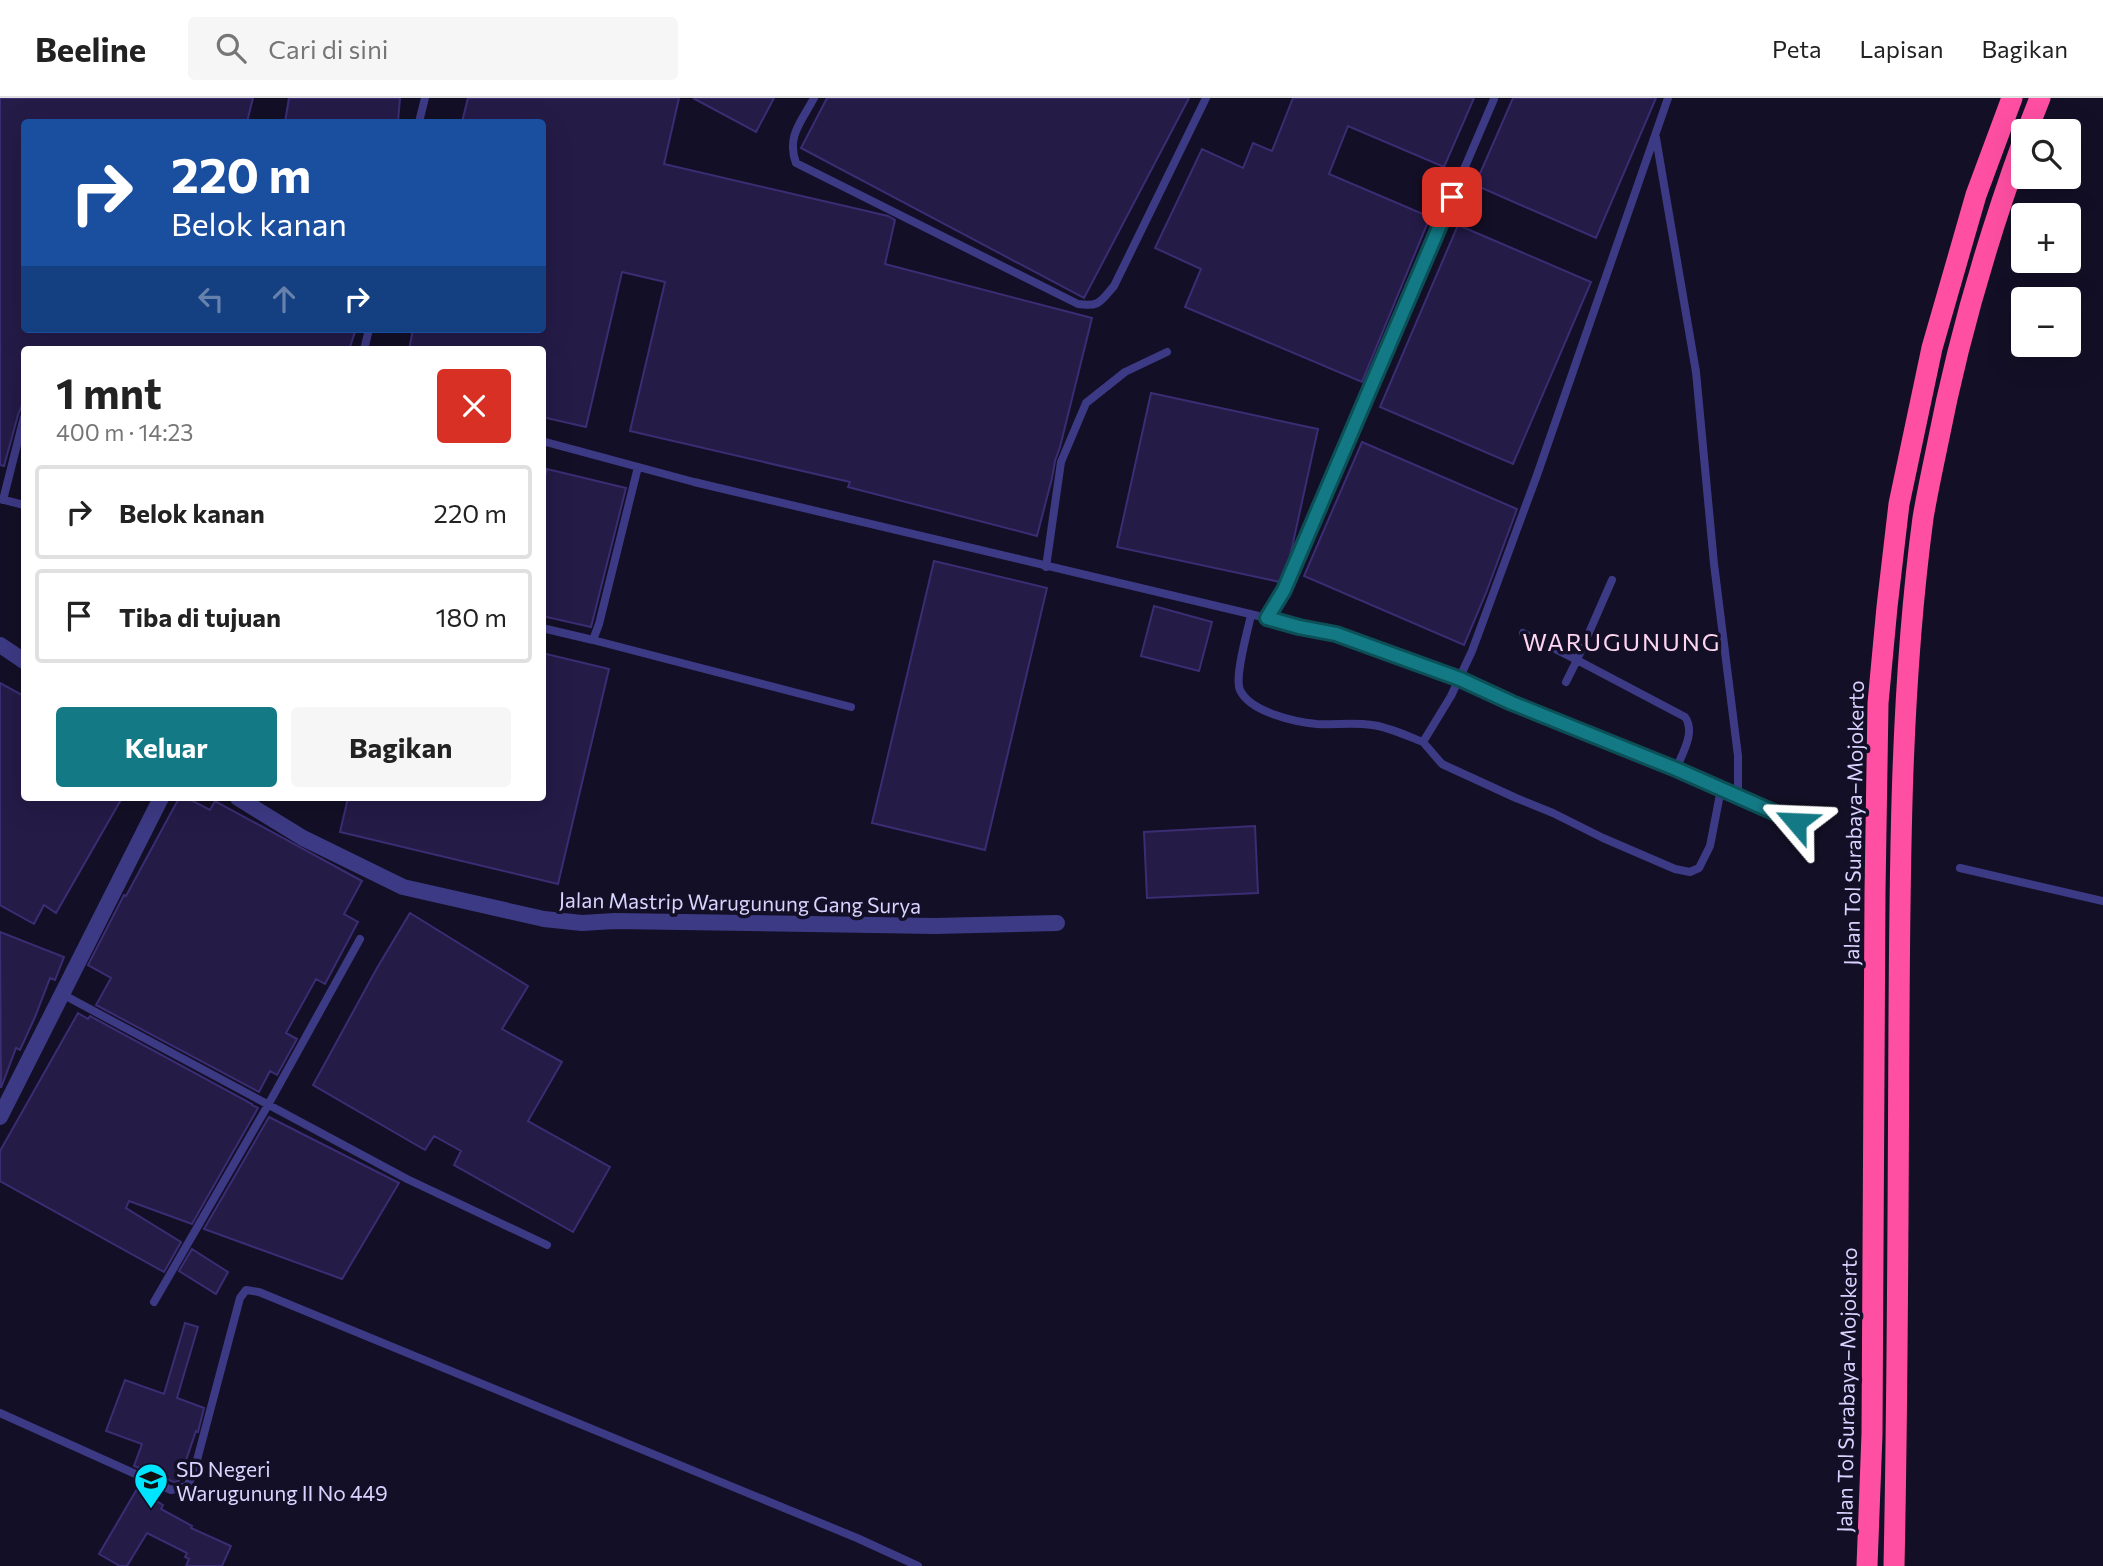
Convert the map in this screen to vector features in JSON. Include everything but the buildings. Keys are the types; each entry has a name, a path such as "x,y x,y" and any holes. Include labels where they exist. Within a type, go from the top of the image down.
{"highway":[{"name":"Jalan Tol Surabaya–Mojokerto","path":"1867,1566 1872,1434 1878,703 1887,607 1899,504 1932,348 1976,195 2012,98"},
{"path":"2031,119 2040,98"},
{"path":"1894,1566 1900,883 1905,697 1912,611 1924,514 1951,376 2011,174"}],"street":[{"path":"0,645 21,659"},
{"path":"0,1117 159,801"},
{"name":"Jalan Mastrip Warugunung Gang Surya","path":"243,801 303,838 403,887 544,919 582,923 615,921 935,926 1057,923"}],"lane":[{"path":"420,119 425,98"},
{"path":"814,98 792,139 791,149 796,163 1078,304 1094,306 1100,303 1114,286 1206,98"},
{"path":"1423,742 1460,679 1472,651 1537,475 1668,98"},
{"path":"1267,618 1284,590 1494,99"},
{"path":"1655,135 1696,372 1714,564 1738,756 1738,796"},
{"path":"1046,567 1061,462 1086,403 1125,372 1167,352"},
{"path":"21,429 1,500 21,504"},
{"path":"546,442 694,482 1336,634 1460,679 1796,822"},
{"path":"593,640 638,467"},
{"path":"1566,682 1612,580"},
{"path":"1251,615 1239,672 1240,689 1254,705 1281,717 1314,724 1375,725 1423,742 1443,764 1675,869 1690,872 1699,868 1710,846 1721,789"},
{"path":"546,629 851,707"},
{"path":"1523,633 1685,718 1690,724 1690,732 1676,769"},
{"path":"1960,868 2103,901"},
{"path":"154,1302 360,939"},
{"path":"62,994 407,1179 547,1245"},
{"path":"0,1413 171,1490 187,1486 193,1475 240,1298 246,1290 259,1292 918,1566"}],"place":[{"name":"SD Negeri Warugunung II No 449","path":"151,1510"}],"district":[{"name":"WARUGUNUNG","path":"1622,641"}],"route":[{"path":"1452,197 1284,590 1267,618 1336,634 1460,679 1796,822"}]}
